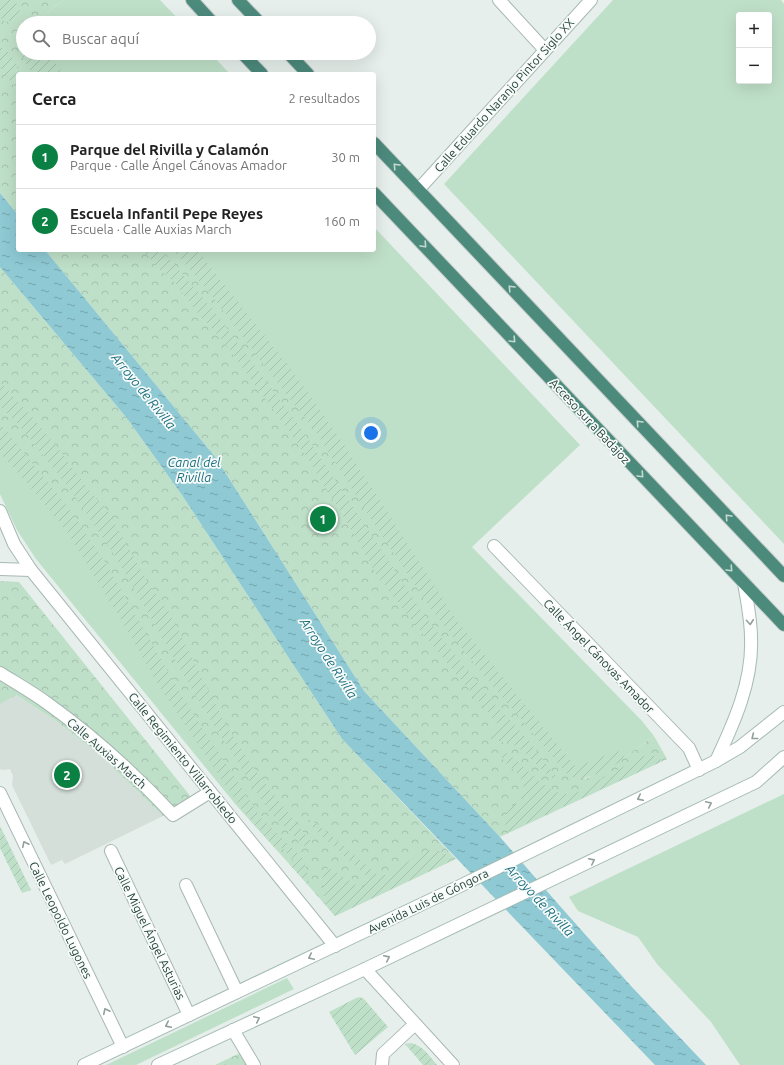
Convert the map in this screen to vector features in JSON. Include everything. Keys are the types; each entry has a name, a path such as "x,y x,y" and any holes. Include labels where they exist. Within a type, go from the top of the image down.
{"highway":[{"path":"192,0 207,16"},
{"path":"238,0 253,16"},
{"path":"249,60 260,72"},
{"path":"295,60 306,72"},
{"path":"376,145 784,576"},
{"name":"Acceso sur a Badajoz","path":"376,195 784,625"}],"street":[{"path":"499,0 545,50"},
{"name":"Calle Eduardo Naranjo Pintor Siglo XX","path":"418,190 591,0"},
{"name":"Calle Regimiento Villarrobledo","path":"0,511 14,544 30,570 335,946"},
{"name":"Calle Ángel Cánovas Amador","path":"494,546 688,748 699,770"},
{"path":"0,569 30,570"},
{"path":"716,761 740,706 746,680 751,638 749,611 744,583"},
{"name":"Calle Auxias March","path":"0,673 46,702 107,750 148,788 173,815 210,792"},
{"name":"Avenida Luis de Góngora","path":"84,1065 335,946 699,770 740,748 784,712"},
{"path":"158,1065 365,969 756,782 784,757"},
{"path":"764,775 784,767"},
{"name":"Calle Leopoldo Lugones","path":"0,793 123,1047"},
{"name":"Calle Miguel Ángel Asturias","path":"112,851 189,1015"},
{"path":"186,885 237,992"},
{"path":"365,969 453,1065"},
{"path":"382,1065 383,1054 415,1024"},
{"path":"233,1030 254,1065"}],"shaded area":[{"path":"0,685 56,721 100,755 163,816 65,864 62,860 51,865 12,785 13,776 10,769 0,769"}],"green space":[{"path":"0,0 63,0 43,16 16,16 16,60 53,60 62,72 16,72 16,213 0,193"},
{"path":"0,0 15,0 22,16 16,16 16,18 6,22 3,21 0,16"},
{"path":"63,0 160,0 175,16 43,16"},
{"path":"613,0 781,0 784,4 784,544 444,184"},
{"path":"0,47 11,55 20,72 16,72 16,88 0,68"},
{"path":"26,60 217,60 228,72 32,72"},
{"path":"53,60 62,72 32,72 25,61"},
{"path":"376,229 580,445 472,547 642,721 654,736 612,766 577,780 175,252 376,252"},
{"path":"47,252 199,252 294,373 343,443 458,622 585,779 612,766 654,736 667,759 500,837 364,691 216,458"},
{"path":"145,252 164,252 215,312 305,434 426,618 494,703 530,742 557,778 551,778 517,746 488,738 498,725 414,623 376,574 348,524 299,445 223,341 196,311 175,283 157,267"},
{"path":"175,252 199,252 294,373 343,443 458,622 575,766 614,752 627,750 623,758 613,766 601,772 577,780 566,773 476,666 428,605 314,429 208,291"},
{"path":"0,267 126,417 182,495 342,739 456,859 335,916 243,811 160,688 123,623 68,533 0,453"},
{"path":"0,382 34,419 88,489 108,511 150,586 169,612 226,725 257,773 312,843 311,847 305,846 269,812 197,698 115,556 72,492 19,425 0,406"},
{"path":"0,423 311,888 236,805 36,559 17,530 0,494"},
{"path":"0,423 66,505 102,557 185,701 261,818 301,857 304,862 311,888 289,864 293,860 278,843 274,847 243,811 160,688 123,623 68,533 0,453"},
{"path":"0,581 19,582 195,802 163,816 100,755 56,721 16,695 0,704"},
{"path":"505,752 540,782 555,791 565,794 578,792 639,758 651,756 657,757 663,761 508,832 505,826 508,808 520,802 523,792 523,784 522,779 504,761 500,754"},
{"path":"784,794 784,1065 740,1065 711,1022 657,964 638,937 578,911 569,897"},
{"path":"306,820 311,820 321,827 379,876 391,874 419,854 434,849 445,853 453,860 335,916 325,904 322,873 324,868 331,869 361,888 370,879"},
{"path":"0,826 31,890 22,893 0,848"},
{"path":"287,978 294,989 136,1065 106,1065"},
{"path":"360,997 364,999 388,1027 355,1055 329,1012"},
{"path":"411,1043 423,1049 437,1065 423,1065 405,1044"},
{"path":"242,1052 249,1065 215,1065"}],"water":[{"name":"Canal del Rivilla","path":"0,193 16,213 16,252 47,252 216,458 364,691 500,837 631,986 706,1065 655,1065 342,739 182,495 126,417 0,267"}],"place":[{"name":"Parque del Rivilla y Calamón","path":"323,519"},
{"name":"Escuela Infantil Pepe Reyes","path":"67,775"}],"water label":[{"name":"Arroyo de Rivilla","path":"144,391"},
{"name":"Arroyo de Rivilla","path":"329,658"},
{"name":"Arroyo de Rivilla","path":"540,900"}]}
